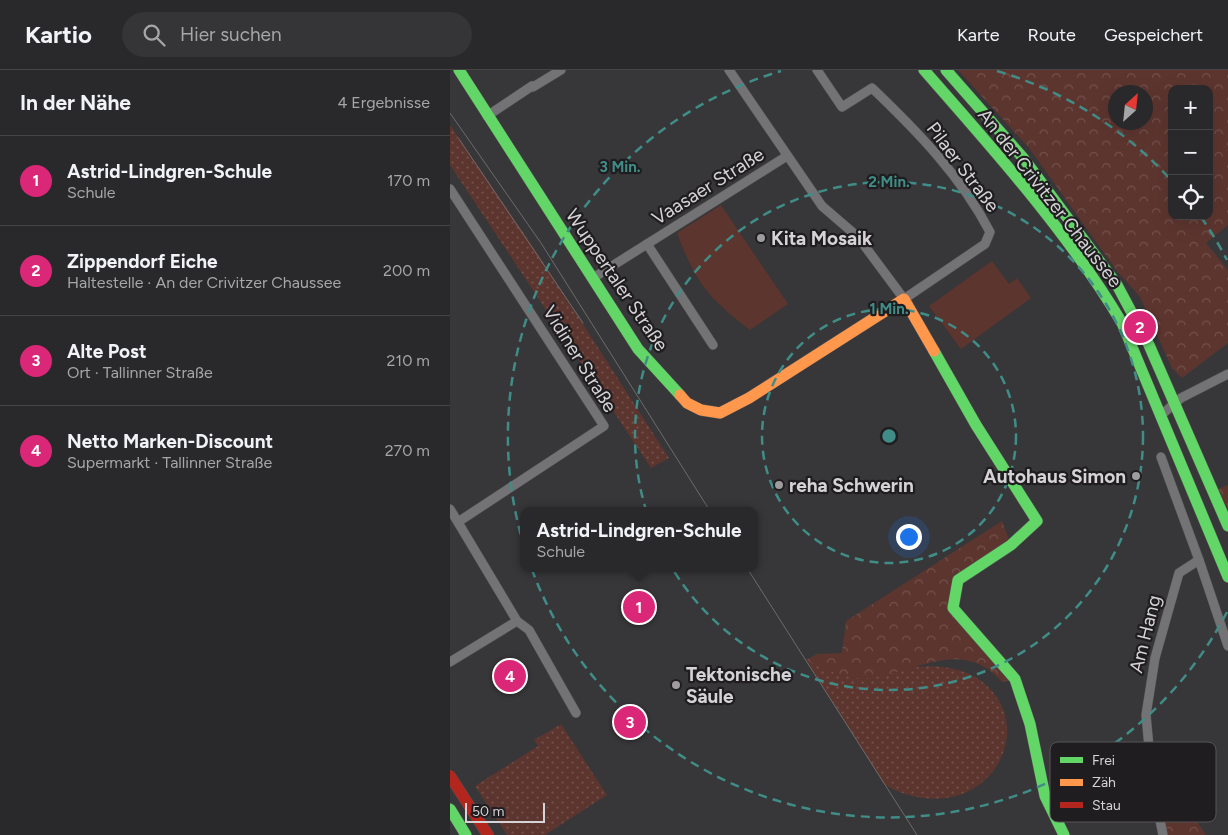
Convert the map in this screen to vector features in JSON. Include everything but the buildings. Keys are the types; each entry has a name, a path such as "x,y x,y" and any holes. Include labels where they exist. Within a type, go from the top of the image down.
{"street":[{"name":"Wuppertaler Straße","path":"459,70 638,349 686,403 701,410 720,413 749,398 904,299"},
{"path":"487,116 532,86 561,70"},
{"path":"729,70 822,206 858,236 904,299 976,425 1037,521 1011,545 958,580 953,608 1015,679 1030,724 1045,796 1050,806"},
{"name":"Pilaer Straße","path":"817,70 842,107 872,88 936,153 978,209 990,232 985,244 904,299"},
{"name":"An der Crivitzer Chaussee","path":"924,70 1011,169 1106,296 1125,330 1228,577"},
{"name":"An der Crivitzer Chaussee","path":"946,70 1024,159 1117,285 1134,315 1228,526"},
{"name":"Vaasaer Straße","path":"593,278 787,156"},
{"name":"Vidiner Straße","path":"450,190 604,426 458,522"},
{"name":"Vaasaer Straße","path":"647,244 713,345"},
{"path":"1160,416 1174,404 1228,374"},
{"path":"1161,457 1228,646"},
{"path":"450,509 517,621 530,630 576,714"},
{"name":"Am Hang","path":"1148,742 1146,715 1155,658 1180,574 1199,560"},
{"path":"450,662 517,621"},
{"path":"450,776 488,835"},
{"path":"450,809 466,835"},
{"path":"1058,822 1064,835"},
{"name":"Am Hang","path":"1160,822 1163,835"}],"green space":[{"path":"958,70 1228,70 1228,225 1206,243 1228,270 1228,343 1182,378 1172,368 1140,297 1117,271 1029,148"},
{"path":"450,125 534,248 669,458 651,468 450,165"},
{"path":"721,205 788,304 750,330 724,309 705,288 690,264 677,233"},
{"path":"992,261 1009,284 1017,278 1031,298 961,349 929,306"},
{"path":"1228,485 1228,510 1218,489"},
{"path":"1002,521 1011,545 958,580 953,608 1015,679 1002,682 986,668 969,661 952,659 879,676 860,678 839,674 806,660 817,654 842,653 846,621"},
{"path":"806,660 839,674 860,678 909,668 935,666 972,675 992,691 1001,704 1006,718 1007,733 1000,761 980,784 957,796 936,799 924,798 893,789 884,784"},
{"path":"561,724 607,795 545,835 507,835 475,786 538,746 534,740"},
{"path":"1197,822 1206,835 1163,835 1160,823"}],"tram line":[{"path":"450,113 541,243 707,507"},
{"path":"459,139 583,323"},
{"path":"750,572 917,835"}],"traffic: fast":[{"path":"459,70 638,349 680,395"},
{"path":"924,70 1029,192 1078,256 1122,323 1228,577"},
{"path":"946,70 1024,159 1117,285 1149,345 1228,526"},
{"path":"934,351 976,425 1037,521 1011,545 958,580 953,608 1015,679 1030,724 1045,796 1050,806"},
{"path":"450,809 466,835"},
{"path":"1058,822 1064,835"}],"traffic: slow":[{"path":"680,395 687,403 701,410 720,413 749,398 904,299 934,351"}],"traffic: jam":[{"path":"450,776 488,835"}],"place":[{"name":"Kita Mosaik","path":"761,238"},
{"name":"Zippendorf Eiche","path":"1140,327"},
{"name":"Autohaus Simon","path":"1136,476"},
{"name":"reha Schwerin","path":"779,485"},
{"name":"Astrid-Lindgren-Schule","path":"639,607"},
{"name":"Netto Marken-Discount","path":"510,676"},
{"name":"Tektonische Säule","path":"676,685"},
{"name":"Alte Post","path":"630,722"}]}
